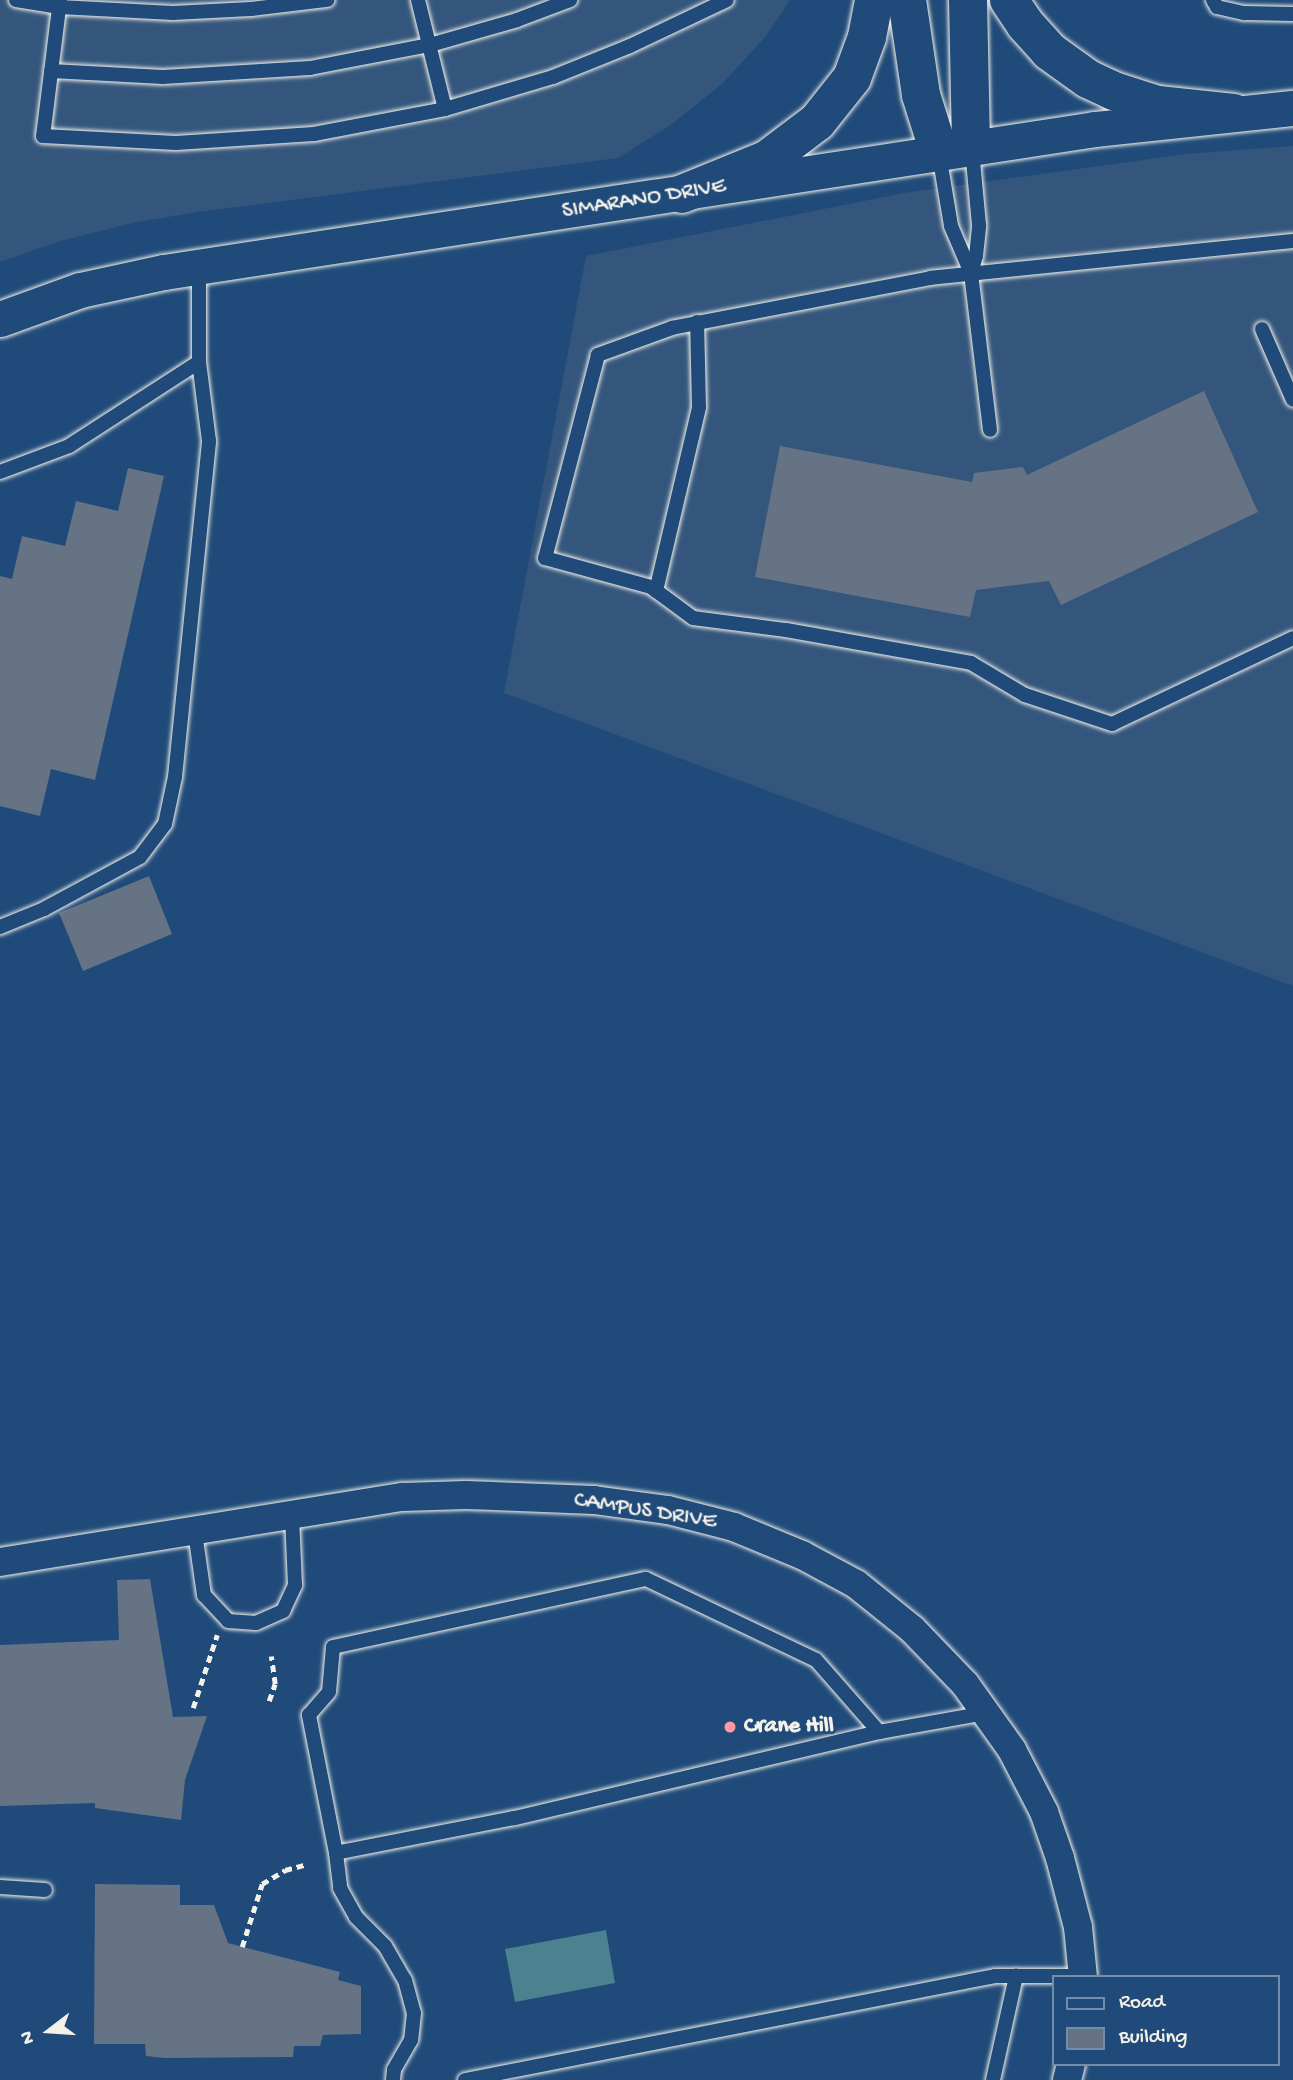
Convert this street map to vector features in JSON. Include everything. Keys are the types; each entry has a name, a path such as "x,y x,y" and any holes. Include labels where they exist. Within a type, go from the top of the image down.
{"highway":[{"path":"682,194 760,163 795,142 817,122 852,78 867,37 874,0"},
{"path":"907,0 921,95 955,150"},
{"path":"955,150 968,0"},
{"path":"1009,0 1041,43 1057,59 1088,79 1158,105 1234,113"}],"street":[{"name":"SIMARANO DRIVE","path":"0,319 80,290 199,267 1106,127 1293,108"},
{"name":"CAMPUS DRIVE","path":"0,1562 403,1497 516,1496 594,1500 668,1510 734,1527 802,1555 856,1584 912,1629 965,1684 1012,1750 1044,1812 1060,1858 1078,1927 1083,1975"}],"lane":[{"path":"16,0 135,12 214,12 327,0"},
{"path":"418,0 445,108"},
{"path":"51,71 163,77 251,74 340,64 430,46 570,0"},
{"path":"60,4 43,136 148,142 231,142 340,130 445,108 562,74 642,41 727,0"},
{"path":"1213,0 1217,7 1244,13 1293,14"},
{"path":"955,150 979,225 976,256 971,273"},
{"path":"955,150 951,226 971,273 990,430"},
{"path":"1293,241 971,273 671,328 598,355 545,558 656,591 693,618 786,629 971,663 1025,695 1112,724 1293,638"},
{"path":"0,927 44,909 140,857 165,824 174,777 209,441 199,362 199,267"},
{"path":"656,591 699,407 697,323"},
{"path":"1262,329 1293,400"},
{"path":"0,472 69,446 199,362"},
{"path":"195,1532 204,1595 228,1621 256,1623 283,1611 295,1585 292,1515"},
{"path":"393,2080 394,2070 411,2040 414,2013 405,1980 385,1946 356,1917 340,1888 336,1853 309,1715 329,1692 333,1647 646,1579 816,1660 879,1732"},
{"path":"336,1853 513,1818 879,1732 986,1713"},
{"path":"0,1886 45,1890"},
{"path":"465,2080 995,1976 1052,1976"},
{"path":"993,2080 1016,1976"}],"path":[{"path":"193,1708 218,1634"},
{"path":"269,1701 275,1684 271,1656"},
{"path":"242,1947 262,1884 285,1870 304,1865"}],"shaded area":[{"path":"0,0 790,0 766,36 722,84 672,124 618,158 198,212 132,223 60,241 0,262"},
{"path":"1293,146 1293,986 504,693 586,256 904,193 1186,154"},
{"path":"606,1930 615,1983 515,2002 505,1949"}],"building":[{"path":"1204,391 1258,512 1061,605 1049,581 976,590 970,617 755,577 780,446 972,482 974,473 1023,467 1027,475"},
{"path":"128,468 164,476 95,780 51,769 40,816 0,806 0,576 12,579 22,536 65,546 76,501 118,511"},
{"path":"149,876 172,934 83,971 59,913"},
{"path":"150,1579 173,1717 207,1716 185,1780 181,1820 95,1808 95,1803 0,1806 0,1645 119,1640 117,1580"},
{"path":"95,1884 180,1885 180,1905 214,1905 228,1943 340,1972 338,1980 361,1986 361,2034 323,2035 320,2046 294,2046 293,2057 165,2058 146,2056 145,2044 94,2044"}],"place":[{"name":"Crane Hill","path":"730,1727"}]}
